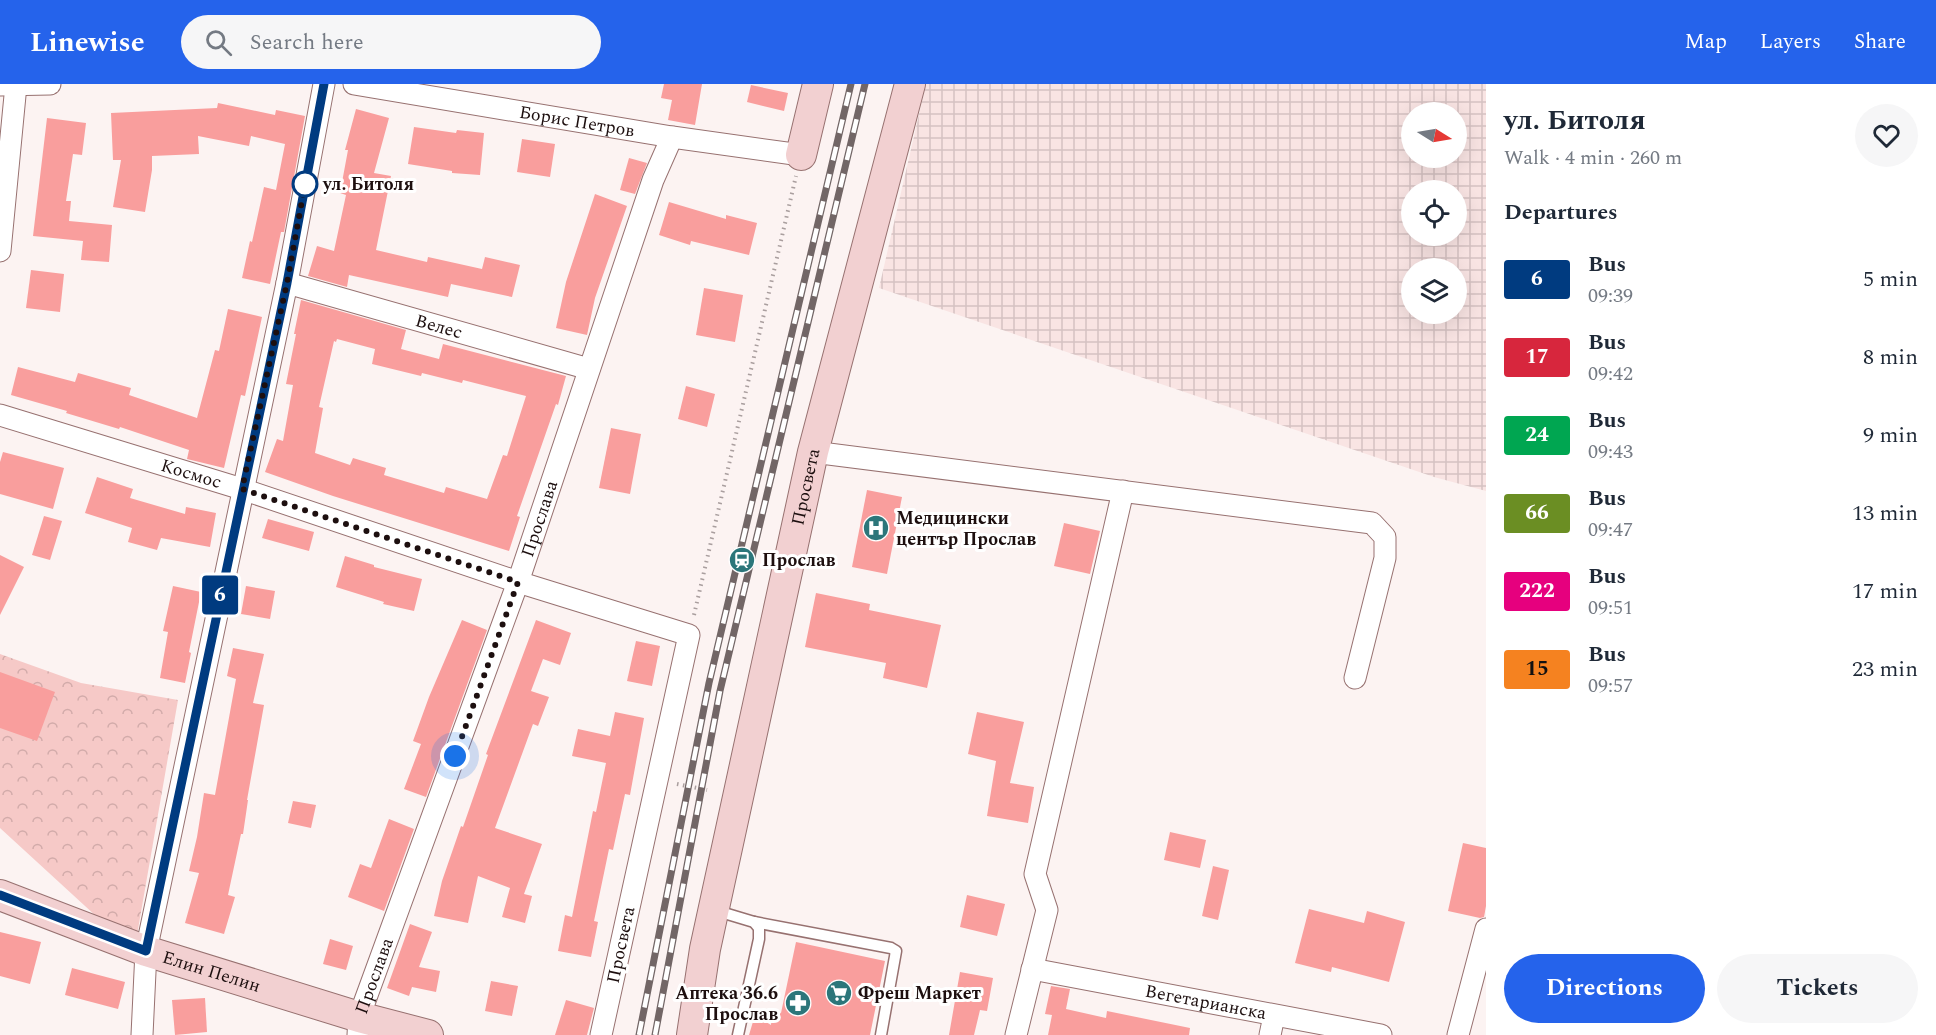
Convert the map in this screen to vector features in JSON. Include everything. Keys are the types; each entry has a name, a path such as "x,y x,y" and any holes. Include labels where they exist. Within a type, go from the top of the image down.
{"street":[{"path":"0,85 50,84"},
{"path":"142,1035 146,951 287,283 324,84"},
{"name":"Борис Петров","path":"354,84 672,137 801,154"},
{"path":"801,154 818,84"},
{"name":"Просвета","path":"692,1035 705,948 813,452 910,84"},
{"path":"0,251 16,85"},
{"name":"Прослава","path":"359,1026 518,582 653,180 672,137"},
{"name":"Велес","path":"287,283 589,369"},
{"name":"Космос","path":"0,415 242,489 518,582 689,635"},
{"path":"813,452 1372,523 1385,537 1385,558 1355,678"},
{"path":"1016,1035 1047,910 1035,874 1123,491"},
{"name":"Просвета","path":"601,1035 689,635"},
{"name":"Елин Пелин","path":"0,895 146,951 359,1026 428,1035"},
{"path":"1458,1035 1486,929"},
{"name":"Вегетарианска","path":"1032,969 1272,1025 1381,1035"}],"lane":[{"path":"714,909 754,922 891,948 896,951 880,1035"},
{"path":"738,1035 759,939 759,928 754,922"}],"path":[{"path":"689,635 801,154"},
{"path":"677,784 706,790"}],"shaded area":[{"path":"926,84 1486,84 1486,491 1434,477 879,288"}],"green space":[{"path":"0,654 81,683 178,700 137,935 97,917 0,828"}],"building":[{"path":"664,84 702,84 695,125 668,120 672,100 661,98"},
{"path":"751,85 788,93 784,111 747,102"},
{"path":"218,103 275,115 276,110 305,116 284,232 281,232 270,284 242,278 264,187 276,190 285,144 251,136 249,146 198,136 199,154 152,156 145,212 113,207 121,160 113,160 111,113 217,108"},
{"path":"356,109 389,118 374,173 391,176 376,250 427,262 428,257 482,269 485,257 520,265 512,297 451,284 448,297 349,275 347,287 308,276 317,246 334,251 346,195 340,193 348,150 345,150"},
{"path":"47,118 86,123 82,155 73,154 66,201 71,201 69,221 112,225 109,262 81,260 83,241 33,236"},
{"path":"414,127 456,133 457,130 484,133 480,175 452,173 452,171 408,164"},
{"path":"522,139 555,144 550,177 517,172"},
{"path":"629,158 647,163 635,194 620,190"},
{"path":"595,194 627,206 595,298 587,335 556,328 566,282"},
{"path":"669,202 726,219 726,215 757,223 749,255 691,241 690,245 659,235"},
{"path":"31,270 64,274 60,312 26,308"},
{"path":"704,288 743,295 735,342 696,335"},
{"path":"301,300 406,330 401,349 439,359 443,344 566,376 558,405 556,404 517,516 520,517 509,551 333,496 265,472 277,439 283,441 293,385 286,384 296,334 294,334","holes":["337,339 375,349 372,364 421,376 422,373 462,383 463,380 526,396 507,456 503,455 487,499 446,487 444,493 384,475 386,468 353,458 350,465 315,453 323,408 319,407 334,341 336,342"]},
{"path":"228,309 262,317 245,396 241,395 224,468 187,459 189,450 11,395 18,367 75,382 78,373 131,388 129,395 197,418 215,350 219,351"},
{"path":"686,386 715,394 707,427 678,419"},
{"path":"611,428 641,434 630,494 599,488"},
{"path":"3,452 64,468 53,509 0,494 0,462"},
{"path":"97,477 133,489 130,498 185,514 186,507 216,513 210,547 161,538 157,550 128,542 132,528 85,513"},
{"path":"867,490 902,497 887,574 852,567"},
{"path":"44,516 62,521 50,560 32,555"},
{"path":"268,519 314,532 309,551 262,538"},
{"path":"1064,523 1100,531 1090,574 1054,566"},
{"path":"0,555 24,567 0,615"},
{"path":"345,556 374,565 374,567 422,579 414,611 383,604 384,602 336,587"},
{"path":"173,586 201,592 185,683 160,678 168,632 163,631"},
{"path":"246,586 275,591 270,619 241,614"},
{"path":"816,593 870,604 869,610 941,625 927,688 883,678 886,663 805,647"},
{"path":"462,620 487,630 426,797 404,789 421,744 413,741"},
{"path":"536,620 571,633 560,665 543,659 531,691 549,697 538,726 533,724 495,828 542,844 524,894 532,896 525,923 502,917 510,888 478,876 468,923 434,916 442,881"},
{"path":"636,641 660,646 652,686 627,681"},
{"path":"233,648 264,654 253,703 264,705 243,834 241,834 228,895 235,897 224,934 185,923 199,873 189,871 204,793 215,795 236,679 227,676"},
{"path":"0,672 55,692 37,741 0,728"},
{"path":"615,712 644,718 630,795 625,794 613,850 609,849 594,921 598,922 591,957 558,951 565,915 572,917 593,811 596,812 606,763 572,756 578,729 610,736"},
{"path":"977,712 1024,722 1010,783 1034,787 1028,823 987,816 996,761 968,754"},
{"path":"293,801 316,805 311,828 288,823"},
{"path":"389,819 414,829 384,911 348,897 360,864 371,868"},
{"path":"1170,832 1206,840 1200,868 1164,860"},
{"path":"1463,843 1486,848 1484,917 1448,911"},
{"path":"1213,866 1229,870 1218,920 1202,916"},
{"path":"967,895 1005,904 997,936 960,927"},
{"path":"1309,909 1364,923 1367,911 1405,922 1389,982 1332,967 1331,972 1295,963"},
{"path":"410,924 432,932 419,967 440,971 436,992 412,987 409,996 387,988"},
{"path":"0,932 41,942 30,984 0,976"},
{"path":"330,939 353,946 346,970 323,964"},
{"path":"796,942 885,961 870,1035 749,1035 755,1015 771,1025 772,1011 781,1013"},
{"path":"72,968 125,982 118,1009 65,995"},
{"path":"960,972 993,978 987,1011 980,1010 974,1035 949,1035"},
{"path":"491,981 518,986 512,1016 485,1011"},
{"path":"1051,986 1070,989 1066,1009 1106,1018 1107,1011 1190,1028 1189,1035 1048,1035 1052,1015 1045,1014"},
{"path":"205,998 207,1032 175,1035 172,1000"},
{"path":"566,1000 594,1008 587,1035 555,1035"}],"railway":[{"path":"639,1035 709,683 851,84"},
{"path":"655,1035 720,691 865,84"}],"bus line":[{"name":"6","path":"0,895 146,951 287,283 324,84"}],"place":[{"name":"ул. Битоля","path":"305,184"},
{"name":"Медицински център Прослав","path":"876,528"},
{"name":"Прослав","path":"742,560"},
{"name":"Фреш Маркет","path":"839,993"},
{"name":"Аптека 36.6 Прослав","path":"798,1003"}],"route":[{"path":"305,184 287,283 242,489 518,582 455,756"}]}
